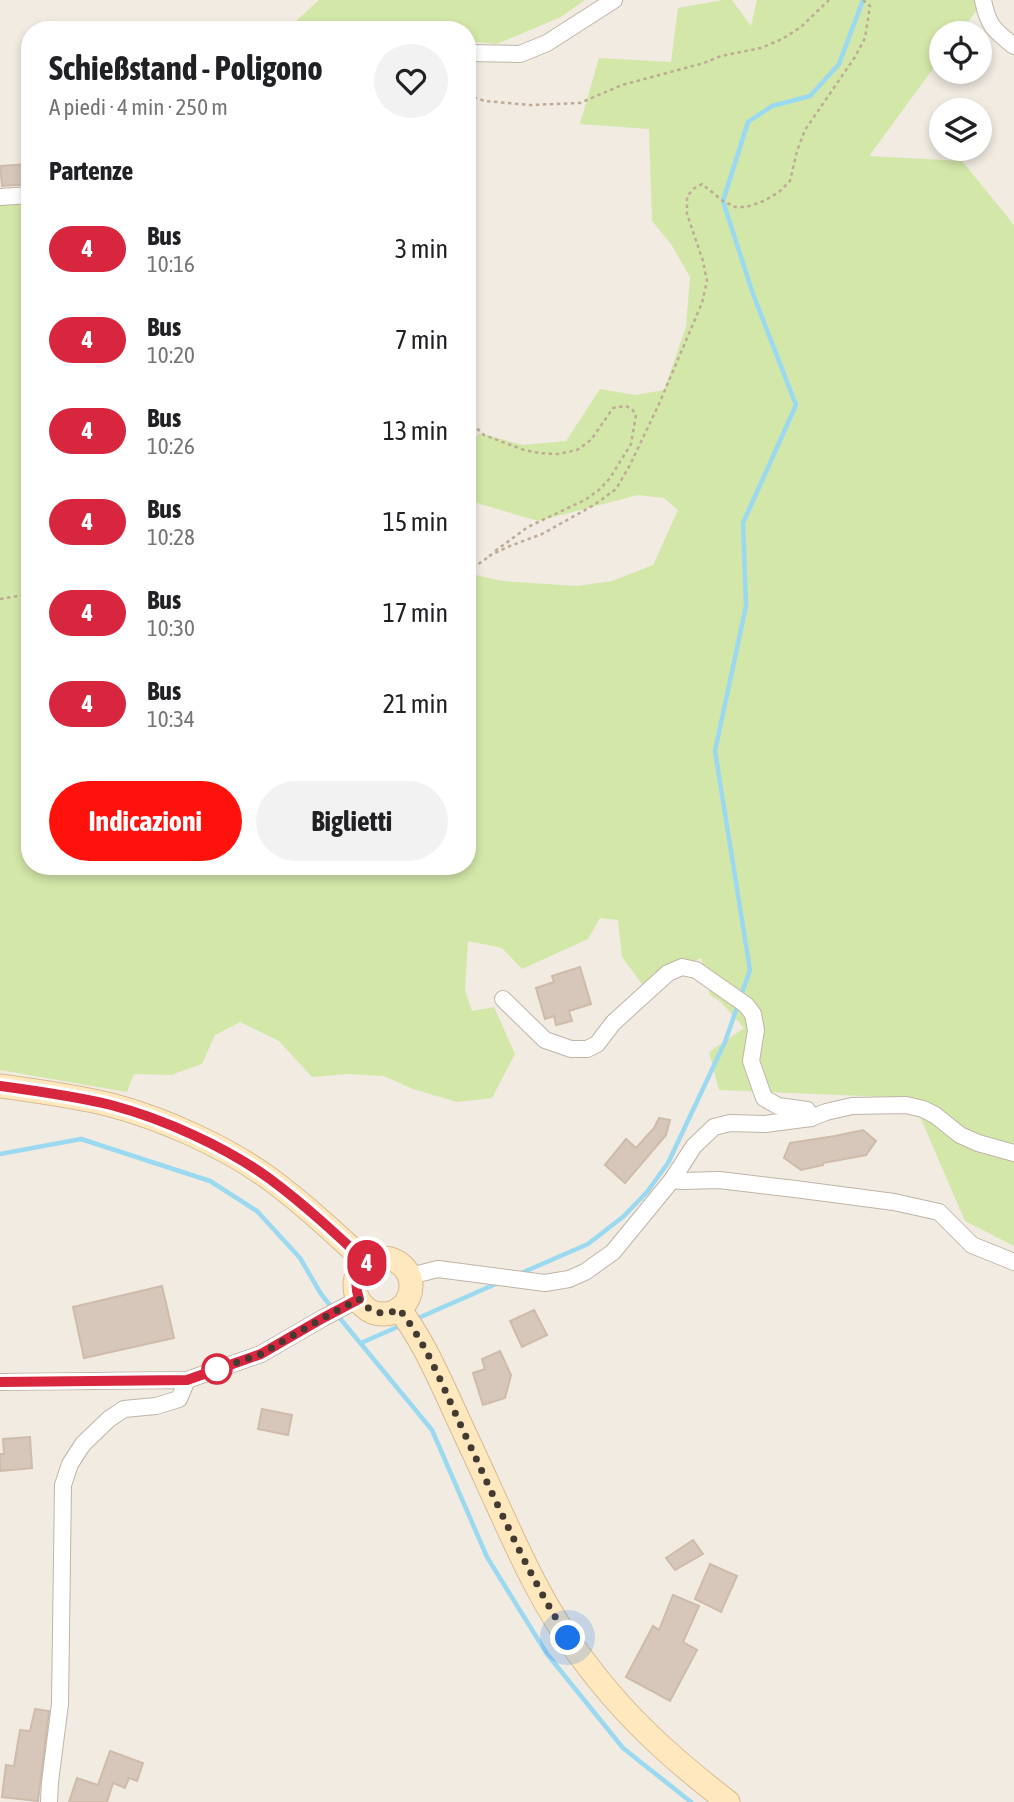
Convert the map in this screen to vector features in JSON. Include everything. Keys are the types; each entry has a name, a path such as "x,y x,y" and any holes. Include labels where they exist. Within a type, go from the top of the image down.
{"main road":[{"path":"0,1086 111,1105 164,1123 214,1145 267,1177 296,1199 367,1263"},
{"path":"406,1318 391,1313 372,1312 351,1303 357,1276 367,1263 375,1259 392,1259 400,1263 410,1276 412,1286 406,1303 406,1318 429,1356 523,1560 579,1656 622,1709 681,1766 728,1802"}],"street":[{"path":"476,53 520,54 547,43 614,0"},
{"path":"983,0 986,15 994,30 1014,46"},
{"path":"0,197 21,196"},
{"path":"503,999 545,1040 571,1049 587,1049 597,1044 613,1023 668,973 682,967 696,970 742,1002 753,1014 756,1030 751,1061 764,1098 778,1106 807,1110 811,1118"},
{"path":"410,1276 438,1269 545,1283 569,1279 585,1272 613,1252 672,1180 694,1146 714,1127 730,1123 765,1124 811,1118 852,1107 906,1105 923,1108 969,1139 994,1149 1014,1153"},
{"path":"672,1180 719,1180 783,1187 894,1202 939,1212 972,1245 1014,1262"},
{"path":"0,1382 187,1380 261,1354 351,1303"},
{"path":"49,1802 60,1704 63,1485 70,1464 83,1444 109,1419 124,1409 156,1406 180,1399 187,1380"}],"path":[{"path":"476,98 530,105 580,103 622,85 704,63 720,56 761,48 801,27 829,0"},
{"path":"489,556 510,545 542,534 594,505 616,489 630,466 659,404 702,303 707,281 687,214 687,197 693,189 702,184 723,201 735,207 746,207 764,201 790,181 805,130 865,38 870,6 863,0"},
{"path":"476,427 484,435 524,450 558,454 577,450 591,440 613,408 626,406 636,415 631,444 600,489 585,500 528,527 476,565"},
{"path":"0,599 21,596"}],"green space":[{"path":"319,0 585,0 561,17 497,44 476,42 476,21 296,21"},
{"path":"732,0 751,26 757,0 984,0 969,21 929,21 929,74 869,156 962,161 1014,225 1014,1246 965,1221 912,1098 719,1090 709,1052 744,1028 721,1002 710,995 701,958 642,984 622,957 618,920 600,918 588,939 522,969 502,948 468,941 465,990 472,1011 494,1007 515,1054 492,1098 457,1102 413,1089 384,1076 348,1074 312,1077 279,1041 240,1022 215,1035 202,1064 171,1075 134,1074 127,1092 0,1070 0,204 21,205 21,875 476,875 476,575 502,581 577,586 612,581 653,565 678,510 664,498 638,495 538,521 476,503 476,437 479,433 523,445 566,441 600,389 635,395 664,390 686,327 690,277 671,244 652,221 649,129 580,124 599,58 671,62 678,8"}],"building":[{"path":"21,165 21,185 2,186 0,166"},
{"path":"580,967 591,1004 569,1011 572,1021 556,1025 554,1016 545,1019 536,988 554,982 552,976"},
{"path":"659,1118 670,1120 666,1135 625,1183 605,1165 626,1139 636,1148 654,1128"},
{"path":"863,1130 876,1141 866,1155 801,1170 784,1158 790,1143"},
{"path":"162,1286 174,1338 84,1358 73,1307"},
{"path":"534,1310 547,1335 522,1347 510,1321"},
{"path":"500,1351 511,1375 505,1398 483,1405 473,1373 485,1369 482,1359"},
{"path":"262,1409 292,1415 288,1435 258,1429"},
{"path":"30,1437 32,1468 0,1471 0,1454 4,1454 3,1439"},
{"path":"693,1540 703,1554 675,1570 666,1558"},
{"path":"710,1564 737,1576 721,1612 695,1599"},
{"path":"673,1595 699,1606 683,1642 697,1650 670,1701 626,1677 653,1626 659,1630"},
{"path":"35,1709 49,1711 38,1801 2,1797 6,1765 14,1766 20,1730 30,1731"},
{"path":"110,1751 143,1763 137,1781 129,1778 125,1788 113,1783 107,1802 69,1802 77,1778 98,1785"}],"waterway":[{"path":"519,1274 588,1244 624,1216 647,1192 668,1163 725,1042 750,970 715,751 746,606 743,523 796,405 753,294 723,201 748,122 772,106 810,96 839,64 863,0"},
{"path":"0,1154 81,1139 210,1181 257,1211 300,1258 333,1309"},
{"path":"416,1319 498,1283"},
{"path":"338,1316 432,1430 487,1557 547,1654 623,1748 691,1802"},
{"path":"361,1343 402,1325"}],"bus line":[{"name":"4","path":"0,1086 111,1105 164,1123 214,1145 287,1192 367,1263 357,1276 356,1292 359,1299 261,1354 187,1380 0,1382"}],"route":[{"path":"217,1369 215,1370 261,1354 359,1299 372,1312 391,1313 399,1309 429,1356 518,1549 568,1638"}]}
